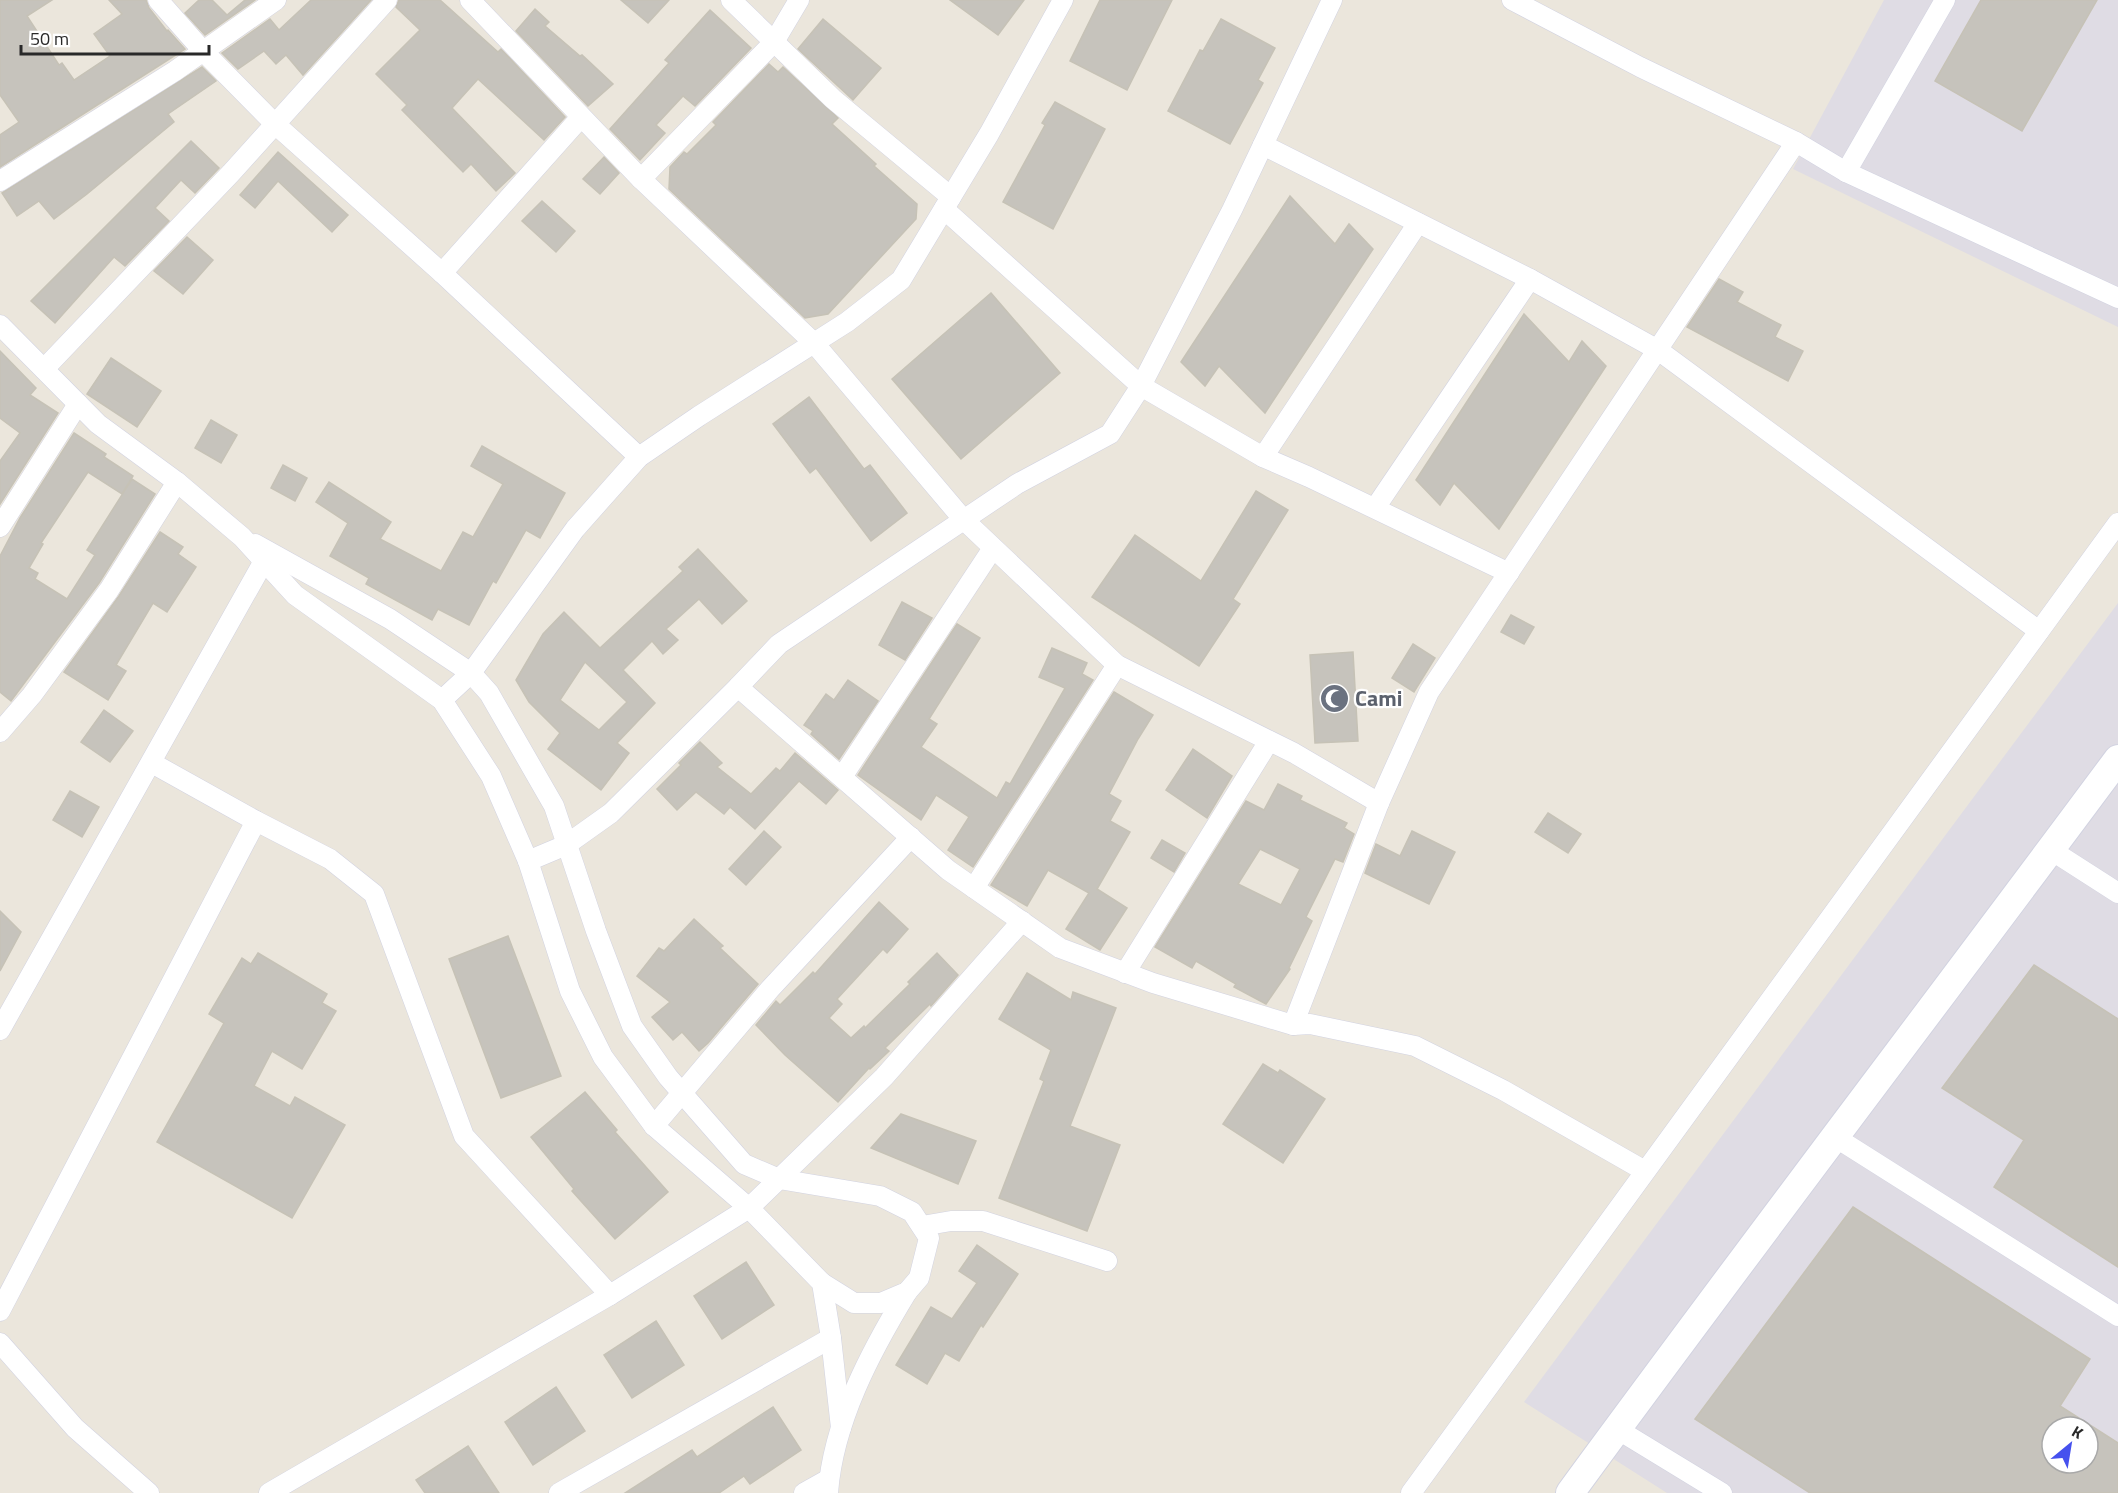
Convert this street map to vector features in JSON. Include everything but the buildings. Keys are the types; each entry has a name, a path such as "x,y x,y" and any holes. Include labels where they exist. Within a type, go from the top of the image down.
{"main road":[{"path":"1570,1493 1724,1283 2118,759"}],"street":[{"path":"158,0 203,51 276,124 442,273 639,457"},
{"path":"0,181 203,51 276,0"},
{"path":"44,369 276,124 387,0"},
{"path":"470,0 641,179 814,343 963,519 1117,665 1269,741 1379,803"},
{"path":"731,0 833,99 1141,386 1263,457 1509,573"},
{"path":"641,179 774,42 800,0"},
{"path":"441,700 471,673 575,529 639,457 847,322 902,280 989,134 1063,0"},
{"path":"528,861 566,845 611,813 779,644 1017,484 1110,434 1141,386 1232,210 1332,0"},
{"path":"1512,0 1640,67 1796,142 1846,172 2118,298"},
{"path":"1846,172 1945,0"},
{"path":"442,273 582,117"},
{"path":"1293,1025 1379,803 1429,692 1796,142"},
{"path":"1263,145 1530,279 1658,350 2039,631"},
{"path":"1263,457 1418,223"},
{"path":"1375,508 1530,279"},
{"path":"0,326 98,424 177,482 242,537 294,595 441,700 491,776 528,861 570,991 603,1057 654,1126 749,1208 822,1283 854,1303 881,1304 907,1292"},
{"path":"0,527 78,404"},
{"path":"0,732 32,695 109,590 177,482"},
{"path":"1411,1493 2118,524"},
{"path":"242,537 390,619 471,673 489,693 554,806 596,931 632,1026 668,1077 744,1164 779,1179 880,1196 912,1212 929,1238 919,1278 907,1292 878,1341 841,1428 829,1486 804,1493"},
{"path":"842,777 993,548"},
{"path":"0,1030 264,561"},
{"path":"974,888 1117,665"},
{"path":"738,687 948,870 1060,948 1153,983 1293,1025 1310,1024 1415,1046 1503,1090 1645,1171"},
{"path":"1125,973 1269,741"},
{"path":"152,763 330,859 374,894 464,1136 610,1295"},
{"path":"0,1311 256,821"},
{"path":"654,1126 770,989 911,837"},
{"path":"2051,850 2118,892"},
{"path":"269,1493 610,1295 749,1208 884,1077 1022,921"},
{"path":"1835,1137 2118,1316"},
{"path":"921,1226 951,1221 983,1221 1107,1261"},
{"path":"822,1283 841,1428"},
{"path":"559,1493 831,1338"},
{"path":"0,1343 75,1428 149,1493"},
{"path":"1617,1429 1722,1493"}],"shaded area":[{"path":"1884,0 2118,0 2118,327 1793,169"},
{"path":"2118,603 2118,1493 1667,1493 1524,1402"}],"place":[{"name":"Cami","path":"1334,698"}]}
